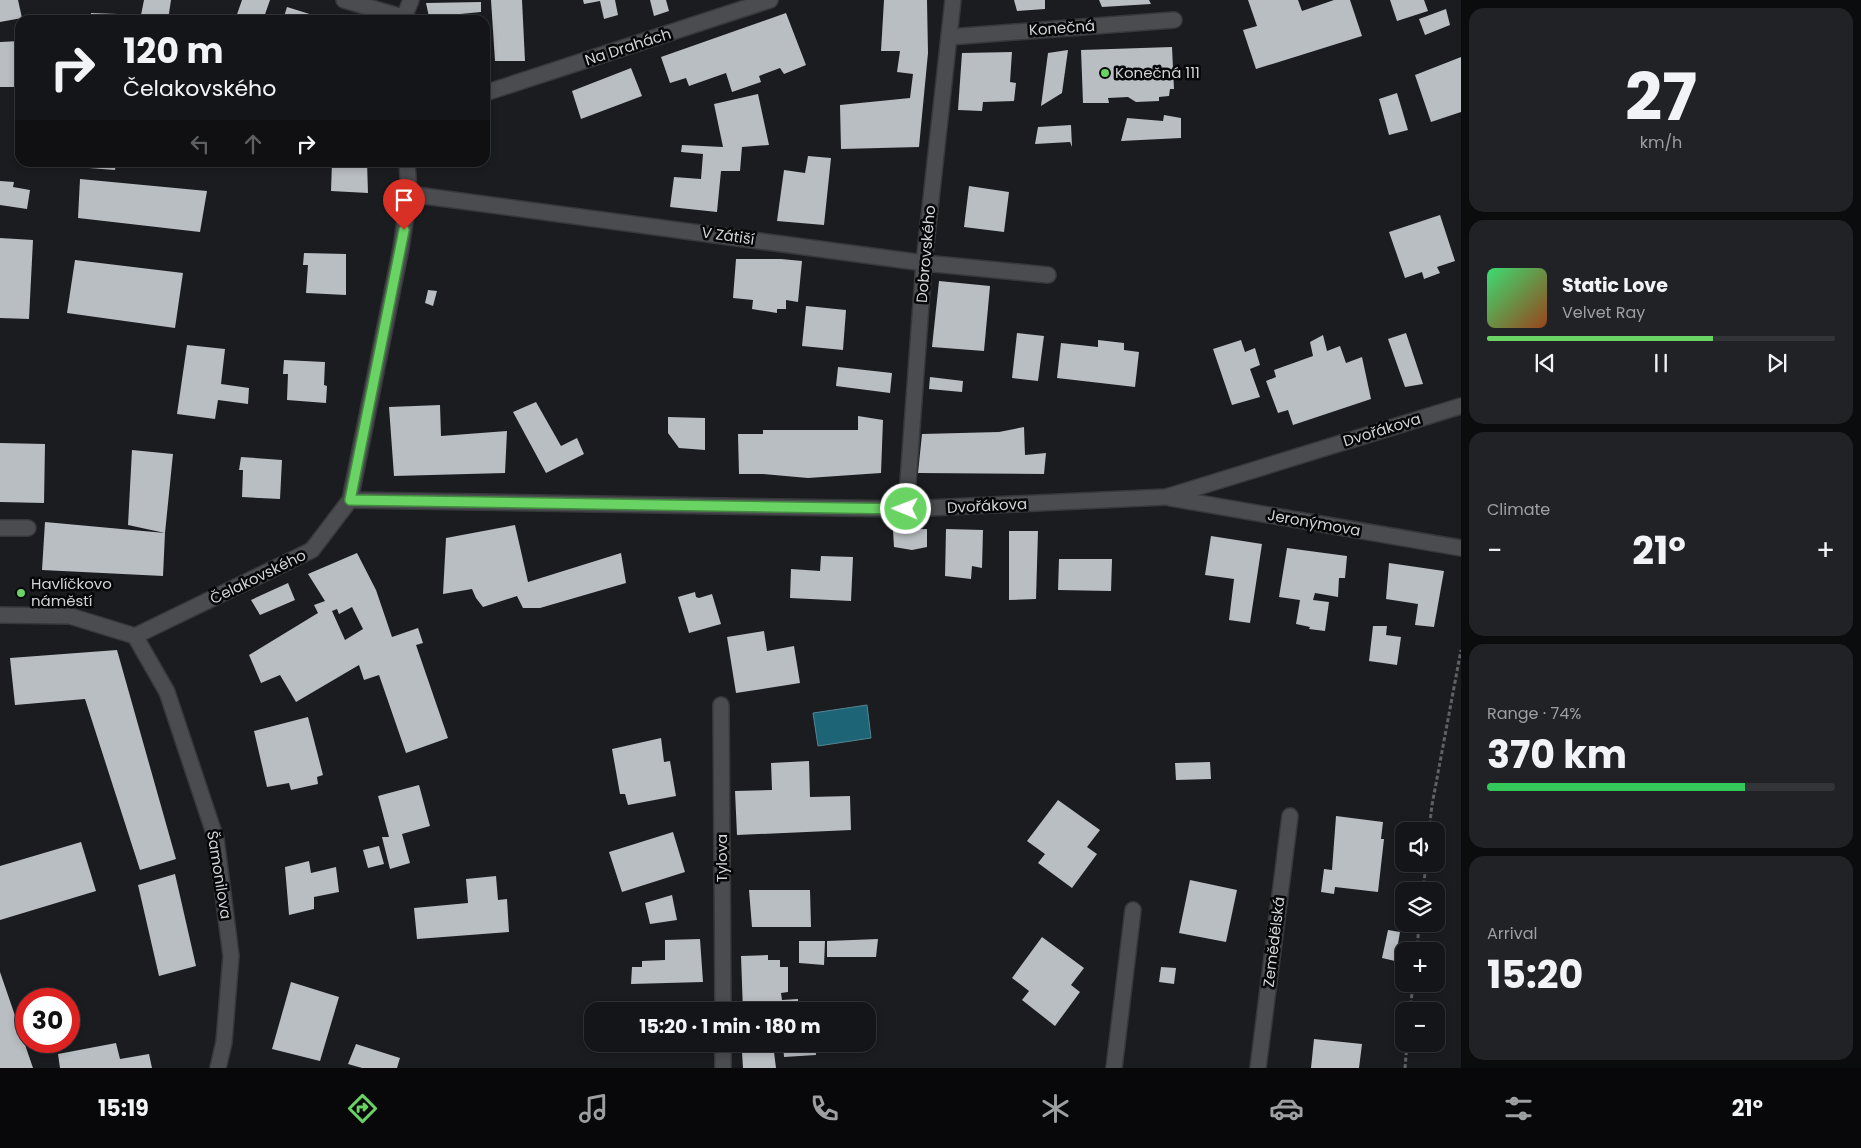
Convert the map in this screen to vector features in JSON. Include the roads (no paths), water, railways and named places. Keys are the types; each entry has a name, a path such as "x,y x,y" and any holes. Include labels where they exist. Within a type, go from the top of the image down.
{"street":[{"path":"344,0 393,15"},
{"path":"404,15 411,0"},
{"name":"Na Drahách","path":"490,91 770,0"},
{"name":"Dobrovského","path":"906,509 924,263 953,0"},
{"name":"Konečná","path":"949,37 1174,20"},
{"name":"Čelakovského","path":"135,636 312,550 350,500 401,248 409,194 407,167"},
{"name":"V Zátiší","path":"409,194 924,263 1048,275"},
{"name":"Dvořákova","path":"350,500 906,509 1166,497 1461,406"},
{"name":"Jeronýmova","path":"1166,497 1461,548"},
{"path":"0,528 28,528"},
{"path":"0,614 70,616 135,636"},
{"name":"Šamonilova","path":"135,636 167,692 216,839 231,956 224,1042 218,1068"},
{"name":"Tylova","path":"721,705 723,1002"},
{"name":"Zemědělská","path":"1258,1068 1290,816"},
{"path":"1114,1068 1133,910"},
{"path":"723,1052 723,1068"}],"water":[{"path":"867,705 871,738 818,746 813,713"}],"place":[{"name":"Konečná 111","path":"1105,73"},
{"name":"Havlíčkovo náměstí","path":"21,593"}]}
